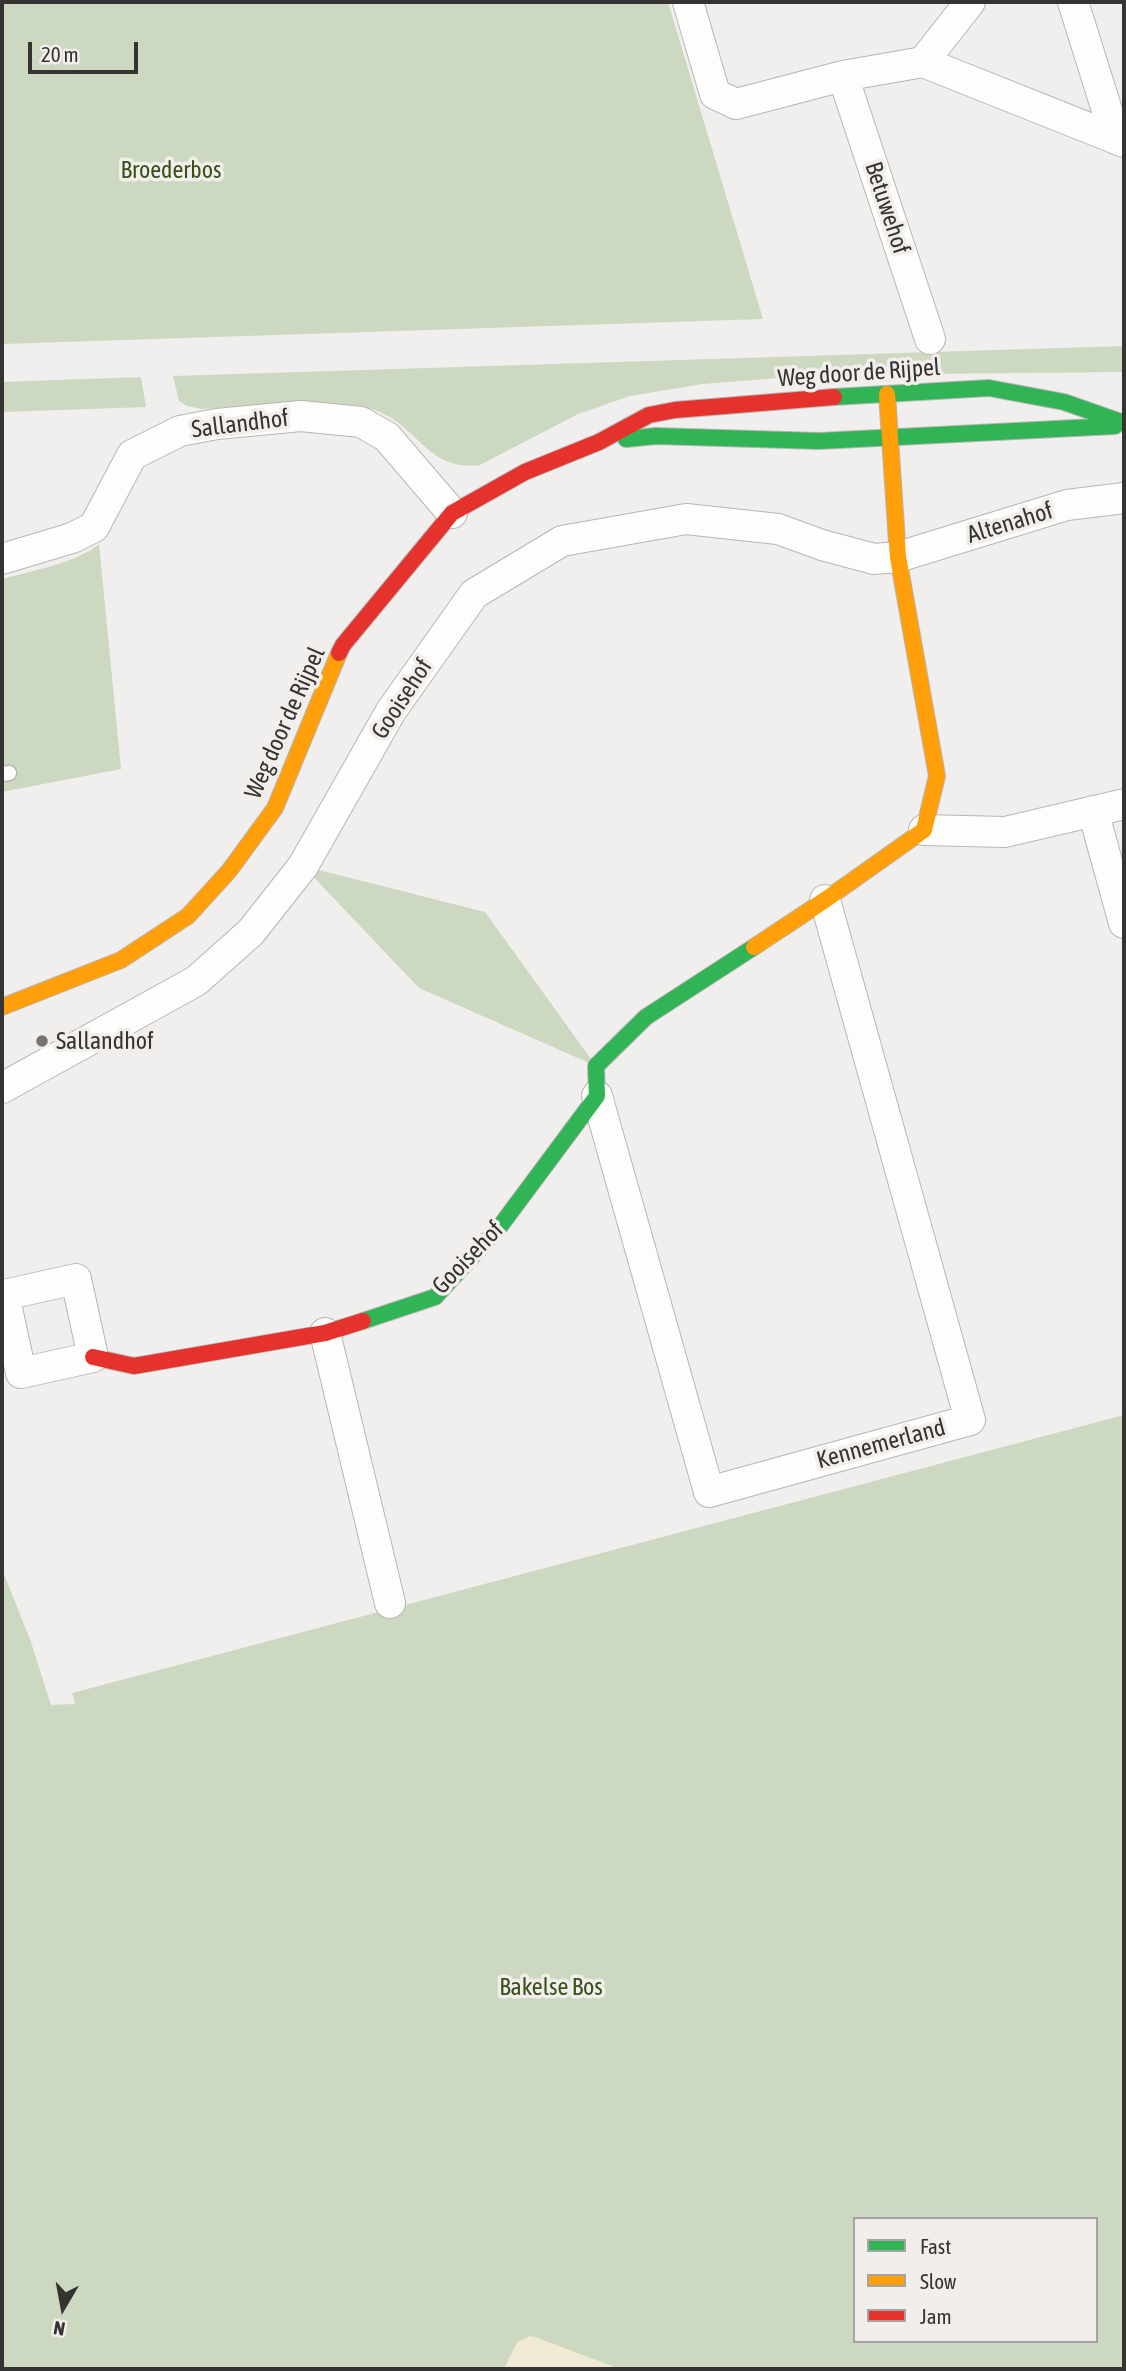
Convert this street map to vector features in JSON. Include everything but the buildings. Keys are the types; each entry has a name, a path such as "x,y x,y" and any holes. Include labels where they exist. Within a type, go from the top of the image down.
{"street":[{"path":"688,2 715,93 736,104 843,76 923,62 1120,141"},
{"path":"923,62 970,2"},
{"path":"1073,2 1120,141"},
{"name":"Betuwehof","path":"843,76 930,339"},
{"name":"Weg door de Rijpel","path":"2,1007 121,960 188,916 229,871 275,808 343,645 452,513 525,472 599,442 649,415 675,410 989,388 1064,402 1124,424"},
{"path":"887,394 898,557 937,776 924,830"},
{"name":"Sallandhof","path":"2,559 72,538 94,527 132,455 180,431 217,424 301,416 361,422 387,437 452,513"},
{"name":"Weg door de Rijpel","path":"599,442 656,436 819,441 952,436 1124,424"},
{"name":"Altenahof","path":"898,557 1067,505 1124,498"},
{"name":"Gooisehof","path":"2,1088 195,981 251,932 303,866 391,711 474,594 562,541 686,519 778,529 822,545 874,559 898,557"},
{"path":"597,1096 596,1066 646,1017 825,900 924,830 1006,831 1124,804"},
{"path":"1093,811 1124,923"},
{"name":"Kennemerland","path":"597,1096 709,1492 970,1420 825,900"},
{"name":"Gooisehof","path":"93,1357 76,1279 3,1295 21,1373 93,1357 134,1366 324,1333 435,1297 501,1225 597,1096"},
{"path":"324,1333 390,1603"}],"green space":[{"name":"Broederbos","path":"2,2 668,2 763,319 2,344"},
{"path":"1124,346 1124,372 815,375 703,384 630,396 578,414 480,465 462,465 447,461 389,417 355,406 312,403 202,409 187,406 179,401 173,376"},
{"path":"141,377 146,407 2,412 2,382"},
{"path":"99,544 121,769 2,792 2,579 66,561"},
{"path":"303,866 485,912 596,1066 419,988"},
{"name":"Bakelse Bos","path":"1124,1415 1124,2369 2,2369 2,1569 31,1642 51,1705 75,1703 72,1693"}],"sand":[{"path":"530,2336 620,2369 504,2369 517,2342"}],"traffic: fast":[{"path":"834,397 989,388 1064,402 1124,423"},
{"path":"626,439 656,436 819,441 1115,426"},
{"path":"363,1321 435,1297 501,1225 597,1096 596,1066 646,1017 754,947"}],"traffic: slow":[{"path":"754,947 924,830 937,776 898,557 887,394"},
{"path":"2,1007 121,960 188,916 229,871 275,808 339,653"}],"traffic: jam":[{"path":"339,653 452,513 525,472 599,442 649,415 675,410 834,397"},
{"path":"93,1357 134,1366 325,1333 363,1321"}],"place":[{"name":"Sallandhof","path":"42,1041"}]}
